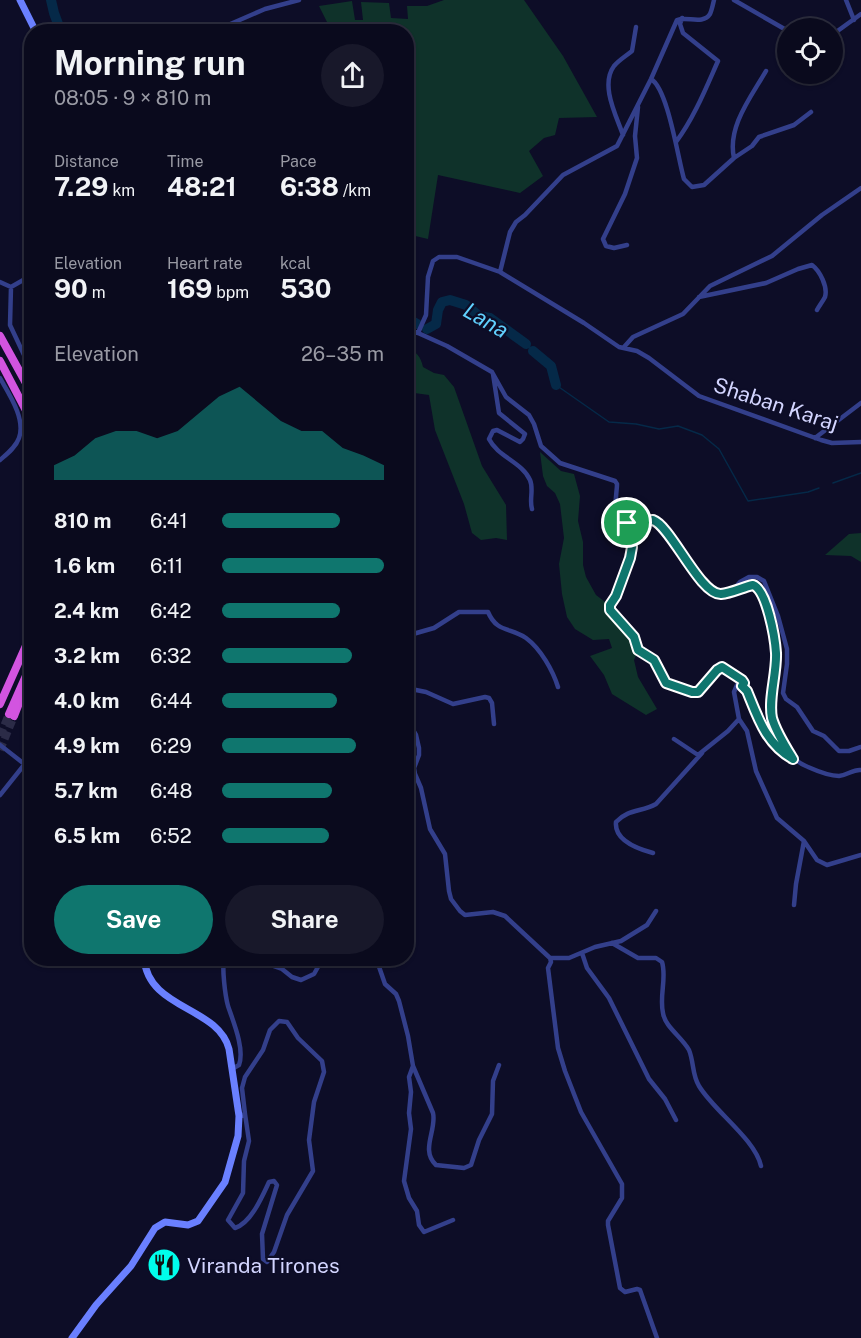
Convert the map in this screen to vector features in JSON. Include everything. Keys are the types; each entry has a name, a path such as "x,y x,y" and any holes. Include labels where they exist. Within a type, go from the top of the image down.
{"highway":[{"path":"0,336 24,380"},
{"path":"0,361 24,407"},
{"path":"0,704 2,694 24,649"},
{"path":"24,682 11,715 24,695"}],"main road":[{"path":"20,0 32,24"},
{"path":"72,1338 101,1298 131,1266 155,1228 165,1222 188,1225 201,1217 228,1175 240,1130 242,1115 231,1070 229,1049 224,1038 211,1024 164,995 149,977 146,966"}],"street":[{"path":"230,24 265,9 299,0"},
{"path":"500,272 510,232 516,222 563,176 617,146 678,20 682,18 698,20 707,17 714,0"},
{"path":"734,0 777,25"},
{"path":"846,0 854,20"},
{"path":"843,28 861,14"},
{"path":"676,142 702,98 718,61 683,33 680,24 682,18"},
{"path":"623,135 614,110 608,82 616,64 632,51 636,27"},
{"path":"734,158 737,125 766,71"},
{"path":"651,79 660,89 676,142 684,179 692,187 704,185 764,134 794,125 811,112"},
{"path":"627,245 610,248 606,246 603,239 626,194 637,158 635,136 638,104"},
{"path":"624,347 633,337 683,314 710,286 772,256 861,188"},
{"path":"852,194 861,195"},
{"name":"Shaban Karaj","path":"418,333 426,315 428,276 433,261 440,257 450,256 500,272 619,347 637,351 649,358 699,396 832,443 861,442"},
{"path":"699,297 766,283 798,269 812,266 818,270 825,291 817,310"},
{"path":"11,287 24,280"},
{"path":"0,282 11,287"},
{"path":"11,287 10,325 24,355"},
{"path":"414,332 447,346 493,374 506,397 529,416 534,424 538,440 547,452 560,463 615,481 617,484 617,514 620,519 627,523 657,520 678,551 712,591 719,594 750,585 760,589 766,602 776,652 771,699 772,717 783,744 793,759"},
{"path":"493,374 499,413 525,434 520,442 502,432 493,431 489,439 494,447 517,465 530,479 532,509"},
{"path":"0,378 12,400 21,429 16,444 0,460"},
{"path":"815,438 861,403"},
{"path":"627,523 632,547 616,596 610,605 611,612 634,637 638,650 654,660 667,684 698,692 722,667 742,680 744,683 742,686"},
{"path":"732,591 740,582 749,577 757,577 764,581 787,650 783,693 786,699 797,707 813,731 824,736 839,751 861,747"},
{"path":"414,634 434,628 459,612 478,610 488,612 496,625 525,637 531,643 553,673 558,687"},
{"path":"861,770 836,775 806,767 775,748 767,736 747,691 737,685 734,692 739,719 747,731 756,771 777,818 804,841 817,860 827,865 861,855"},
{"path":"414,690 426,692 453,704 489,698 492,703 494,724"},
{"path":"653,853 622,840 618,834 616,822 627,813 656,804 702,753 739,719"},
{"path":"414,732 419,748 414,768 415,774 421,788 430,829 445,854 449,891 459,911 465,915 493,912 505,916 550,958 569,958 630,937 647,925 656,911"},
{"path":"674,739 693,753 698,755 702,753"},
{"path":"0,745 24,765 0,795"},
{"path":"794,905 804,841"},
{"path":"612,943 638,958 656,958 662,962 664,971 662,1009 665,1019 690,1053 698,1084 755,1150 761,1166"},
{"path":"582,953 587,968 609,998 649,1079 665,1099 676,1120"},
{"path":"550,958 548,968 558,1048 565,1071 581,1112 622,1184 622,1198 608,1221 620,1288 625,1292 640,1290 657,1338"},
{"path":"225,966 228,1005 233,1016 241,1052 239,1065 231,1070"},
{"path":"274,966 301,980 314,974 318,966"},
{"path":"379,966 385,984 399,1000 413,1066 434,1120 428,1142 433,1162 436,1165 464,1168 471,1165 479,1140 492,1114 492,1081 499,1065"},
{"path":"283,1020 322,1061 324,1072 314,1102 309,1140 313,1171 287,1215 274,1252 267,1263 263,1259 262,1234 276,1183 269,1182 258,1203 242,1225 235,1228 228,1220 243,1193 244,1161 249,1141 242,1115 242,1088 245,1077 263,1050 270,1030 283,1020"},
{"path":"413,1066 409,1077 411,1129 405,1167 406,1190 417,1212 421,1230 424,1232 453,1220"}],"green space":[{"path":"444,0 524,0 563,56 597,117 559,118 555,135 544,138 529,151 543,176 520,193 438,175 428,239 414,236 414,24 328,24 319,6 352,1 355,20 363,20 361,2 389,3 391,18 408,19 407,6 427,6"},
{"path":"414,351 423,367 444,375 454,387 482,466 506,505 507,540 496,538 481,540 472,533 464,504 435,430 429,395 414,393"},
{"path":"540,452 561,471 574,474 580,496 578,521 583,542 583,565 586,577 596,595 613,608 639,639 639,649 634,660 638,677 657,709 646,715 612,694 604,675 590,656 612,648 609,639 593,640 575,629 567,617 559,564 564,538 560,504 543,476"},
{"path":"861,533 861,562 851,556 825,555 849,534"}],"waterway":[{"name":"Lana","path":"51,0 58,24"},
{"name":"Lana","path":"427,329 436,324 442,302 450,300 466,305 479,316 490,318 526,344"},
{"name":"Lana","path":"533,351 551,366 556,385"},
{"path":"556,385 609,422 659,429 678,426 702,435 719,449 748,501 808,492 819,488"},
{"path":"833,483 861,473"}],"tunnel":[{"path":"0,736 9,714"},
{"path":"0,750 14,716"}],"place":[{"name":"Viranda Tirones","path":"164,1265"}],"route":[{"path":"653,520 660,522 678,551 715,593 723,594 753,585 760,589 766,602 776,652 771,699 772,717 783,744 793,759 775,748 767,736 747,691 742,686 744,683 742,680 722,667 698,692 667,684 654,660 638,650 634,637 611,612 610,605 616,596 632,547 627,523 653,520"}]}
